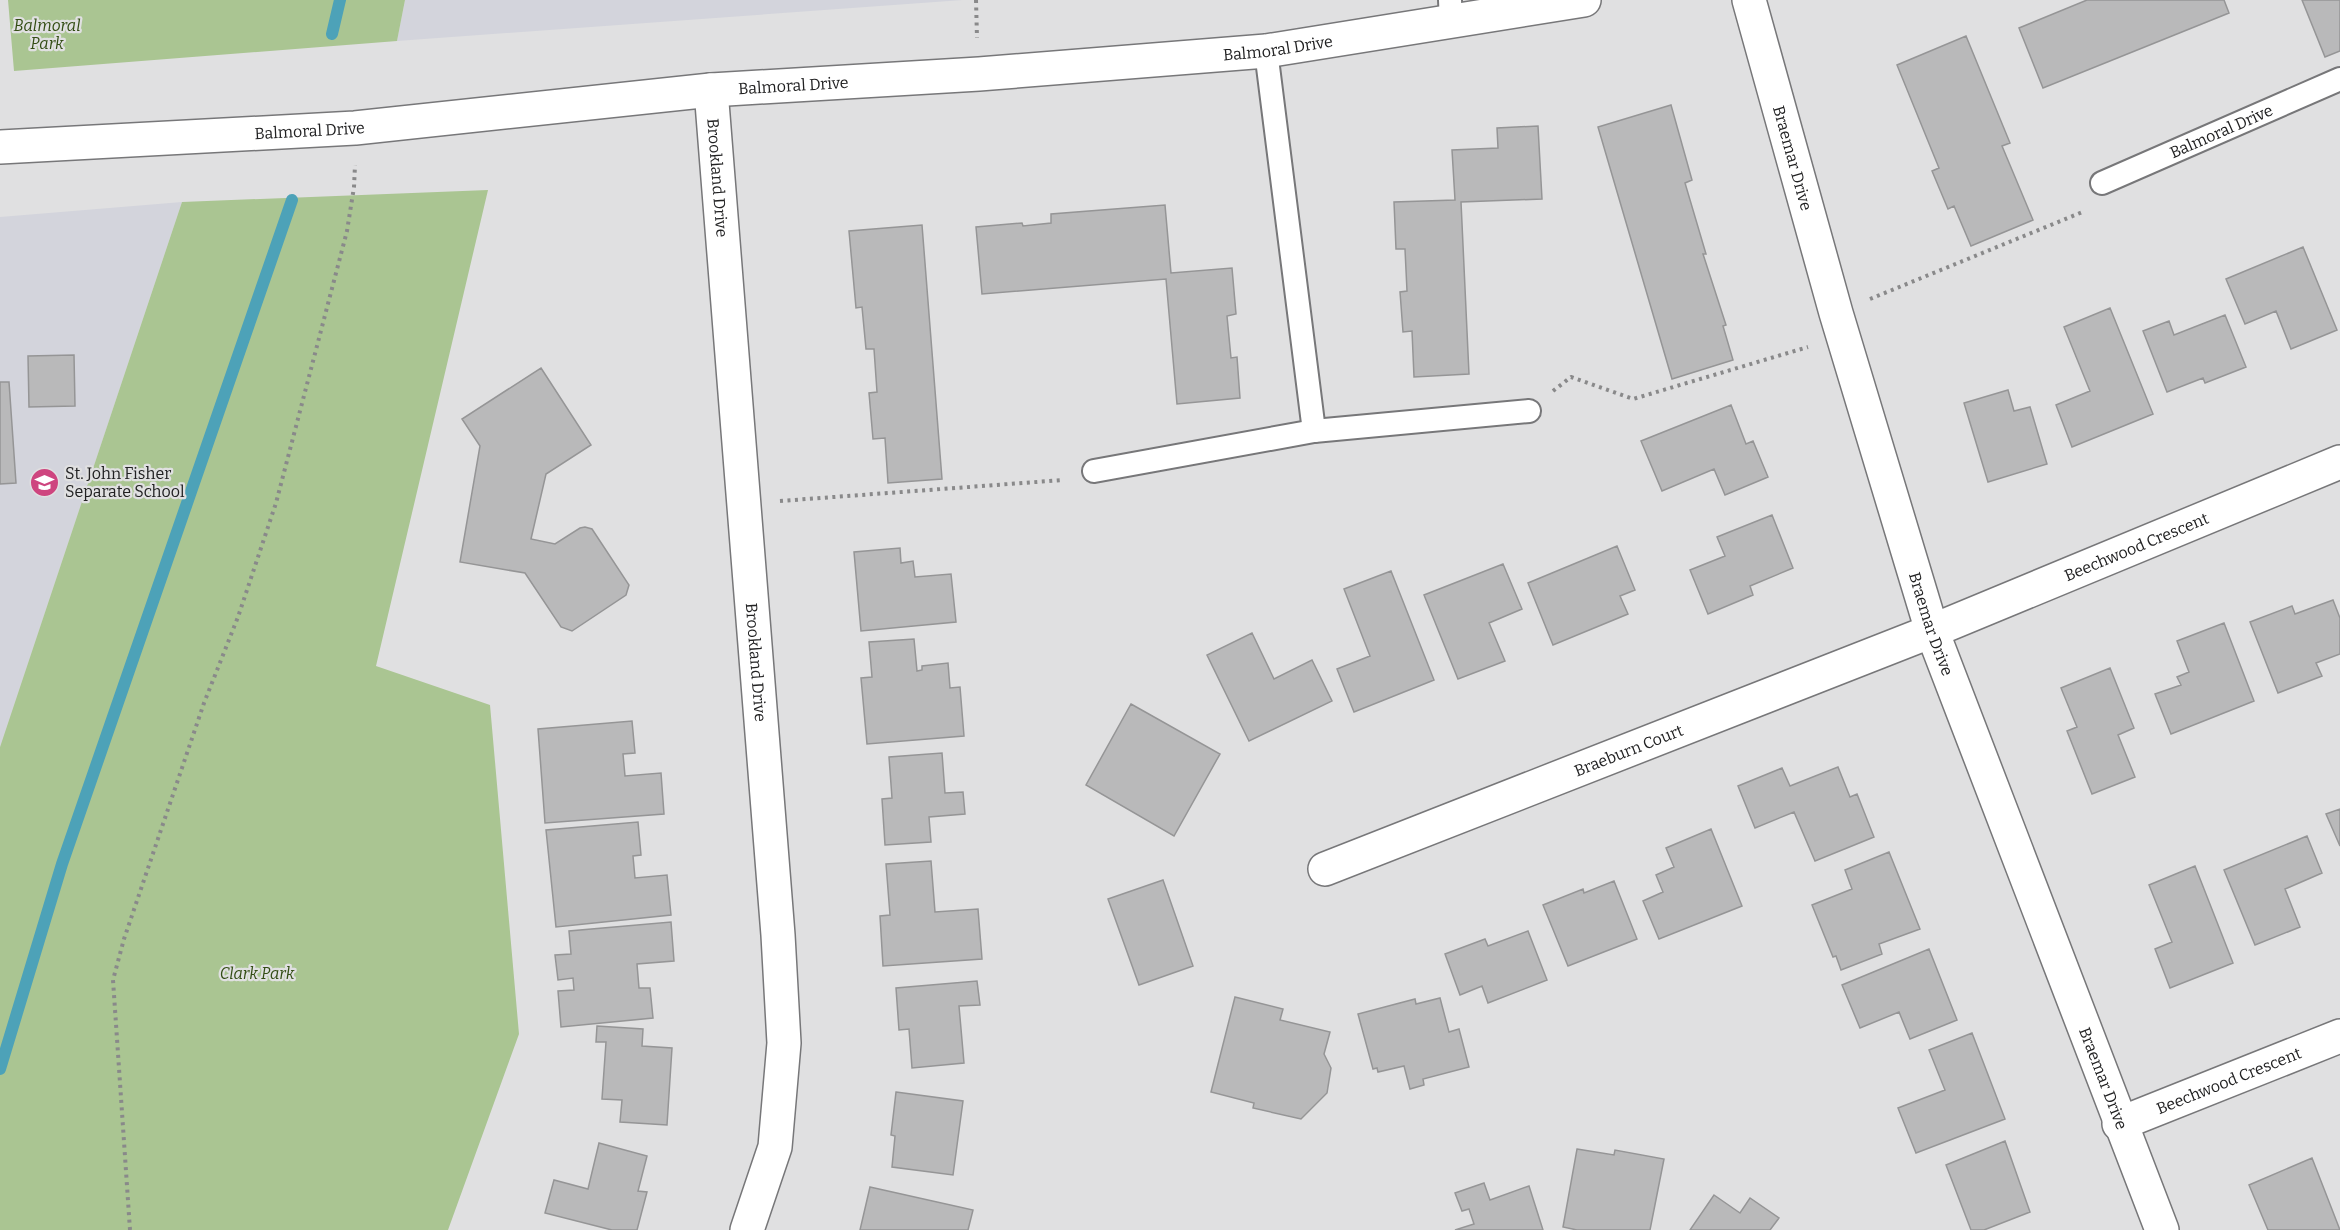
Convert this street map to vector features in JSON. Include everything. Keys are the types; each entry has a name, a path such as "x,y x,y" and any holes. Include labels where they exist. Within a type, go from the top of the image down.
{"street":[{"name":"Balmoral Drive","path":"0,147 356,128 711,90 979,74 1266,51 1451,11 1584,0"},
{"name":"Braemar Drive","path":"1749,0 1839,325 1932,631 2162,1230"},
{"name":"Brookland Drive","path":"711,90 778,935 784,1042 775,1147 747,1230"},
{"name":"Beechwood Crescent","path":"1932,631 2340,462"},
{"name":"Braeburn Court","path":"1325,869 1932,631"},
{"name":"Beechwood Crescent","path":"2120,1124 2340,1036"}],"lane":[{"path":"1266,51 1314,432"},
{"name":"Balmoral Drive","path":"2102,183 2340,80"},
{"path":"1094,471 1314,432 1529,411"}],"path":[{"path":"130,1230 113,980 124,939 189,748 238,617 276,503 347,231 354,187 356,128"},
{"path":"1529,411 1571,376 1633,399 1839,325 2088,209 2102,183"},
{"path":"744,504 1071,480 1094,471"}],"shaded area":[{"path":"405,0 963,0 397,41"},
{"name":"St. John Fisher Separate School","path":"182,202 0,747 0,217"}],"green space":[{"name":"Balmoral Park","path":"8,0 405,0 397,41 14,71"},
{"name":"Clark Park","path":"488,190 376,666 490,705 519,1034 448,1230 0,1230 0,747 182,202"}],"building":[{"path":"2087,0 2224,0 2229,13 2043,88 2019,28"},
{"path":"2302,0 2340,0 2340,51 2325,57"},
{"path":"1966,36 2010,143 2002,146 2033,220 1971,246 1954,206 1948,209 1932,171 1939,168 1897,65"},
{"path":"1671,105 1692,180 1685,183 1706,254 1703,254 1726,325 1723,326 1733,360 1672,379 1598,127"},
{"path":"1538,126 1542,199 1461,202 1469,374 1414,377 1412,331 1403,332 1400,292 1407,291 1405,249 1396,249 1394,202 1455,200 1452,150 1498,148 1497,128"},
{"path":"1165,205 1171,273 1232,268 1236,314 1227,316 1231,358 1237,357 1240,398 1177,404 1166,279 982,294 976,227 1051,223 1051,214"},
{"path":"922,225 942,479 888,483 885,438 873,439 869,393 877,392 874,349 866,349 862,307 856,308 849,231"},
{"path":"2303,247 2337,330 2291,349 2276,311 2245,324 2226,279"},
{"path":"2110,308 2153,414 2072,447 2056,405 2090,391 2064,327"},
{"path":"2225,315 2246,367 2205,383 2203,378 2167,392 2143,331 2169,321 2174,335"},
{"path":"74,355 75,406 29,407 28,356"},
{"path":"541,368 591,445 546,474 531,539 555,544 580,528 592,529 629,585 626,595 572,631 561,627 525,573 460,562 480,446 462,419"},
{"path":"0,382 9,382 16,483 0,484"},
{"path":"2008,390 2014,411 2030,407 2047,464 1988,482 1964,403"},
{"path":"1731,405 1746,444 1753,441 1768,477 1725,495 1714,469 1662,491 1641,441"},
{"path":"1772,515 1793,568 1750,586 1753,595 1708,614 1690,570 1725,556 1717,537"},
{"path":"1617,546 1635,590 1620,596 1628,614 1553,645 1528,583"},
{"path":"900,548 901,563 913,561 915,577 951,574 956,622 861,631 854,552"},
{"path":"1503,564 1522,609 1489,623 1505,661 1458,679 1424,595"},
{"path":"1391,571 1434,680 1354,712 1337,669 1370,656 1344,589"},
{"path":"2333,600 2340,618 2340,654 2316,663 2322,676 2278,693 2250,622 2292,606 2295,614"},
{"path":"2224,623 2254,701 2171,734 2155,694 2181,685 2177,677 2189,672 2177,641"},
{"path":"1252,633 1274,679 1312,660 1332,701 1249,741 1207,655"},
{"path":"914,639 917,671 922,670 922,666 948,663 950,688 960,687 964,736 867,744 861,678 872,677 869,642"},
{"path":"2110,668 2134,728 2118,735 2135,777 2092,794 2067,731 2077,727 2061,688"},
{"path":"1131,704 1220,754 1174,836 1086,785"},
{"path":"632,721 635,753 623,754 625,776 661,773 664,814 545,823 538,729"},
{"path":"942,753 945,793 963,792 965,814 929,817 931,842 885,845 882,799 892,798 889,757"},
{"path":"1838,767 1850,797 1857,794 1874,837 1815,861 1794,812 1755,828 1738,786 1782,768 1790,786"},
{"path":"2340,809 2340,846 2326,814"},
{"path":"638,822 641,855 633,856 635,878 667,875 671,915 556,927 546,830"},
{"path":"1711,829 1742,906 1659,939 1643,901 1663,892 1656,875 1674,867 1666,848"},
{"path":"2307,836 2322,873 2285,889 2300,927 2255,945 2224,870"},
{"path":"1889,852 1920,929 1879,944 1882,954 1841,970 1836,956 1833,957 1812,905 1852,889 1845,870"},
{"path":"931,861 935,912 978,909 982,959 883,966 880,916 890,915 886,864"},
{"path":"2195,866 2233,963 2170,988 2155,949 2172,942 2149,885"},
{"path":"1163,880 1193,966 1139,985 1108,899"},
{"path":"1614,881 1637,939 1568,966 1543,905 1583,889 1584,893"},
{"path":"671,922 674,961 637,964 639,988 650,988 653,1018 561,1027 558,991 574,990 573,978 558,980 555,955 571,954 569,931"},
{"path":"1528,931 1547,980 1488,1003 1482,986 1460,995 1445,954 1485,939 1488,946"},
{"path":"1929,949 1957,1020 1910,1039 1899,1012 1860,1028 1842,985"},
{"path":"977,981 980,1005 959,1006 964,1063 912,1068 909,1029 899,1030 896,988"},
{"path":"1235,997 1283,1009 1280,1020 1330,1032 1324,1054 1331,1068 1327,1093 1301,1119 1253,1108 1254,1103 1211,1092"},
{"path":"1440,998 1449,1032 1459,1029 1469,1067 1423,1079 1424,1085 1410,1089 1404,1066 1378,1072 1377,1068 1373,1069 1358,1014 1415,999 1416,1004"},
{"path":"597,1026 643,1029 642,1046 672,1048 667,1125 620,1122 622,1100 602,1099 606,1042 596,1042"},
{"path":"1972,1033 2005,1119 1916,1153 1898,1108 1945,1090 1929,1050"},
{"path":"896,1092 963,1101 953,1175 892,1167 895,1136 891,1135"},
{"path":"2005,1141 2030,1212 1984,1230 1971,1230 1946,1165"},
{"path":"599,1143 647,1156 638,1191 647,1192 637,1230 612,1230 545,1213 554,1180 588,1189"},
{"path":"1577,1149 1614,1155 1615,1150 1664,1159 1650,1230 1577,1230 1563,1227"},
{"path":"2312,1158 2340,1230 2268,1230 2249,1185"},
{"path":"1484,1183 1490,1200 1529,1186 1543,1230 1455,1230 1474,1224 1469,1209 1462,1211 1455,1193"},
{"path":"870,1187 973,1210 968,1230 860,1230"},
{"path":"1714,1195 1740,1213 1750,1198 1779,1218 1770,1230 1690,1230"}],"waterway":[{"path":"332,34 340,0"},
{"path":"0,1069 62,864 292,200"}],"place":[{"name":"St. John Fisher Separate School","path":"44,482"}]}
